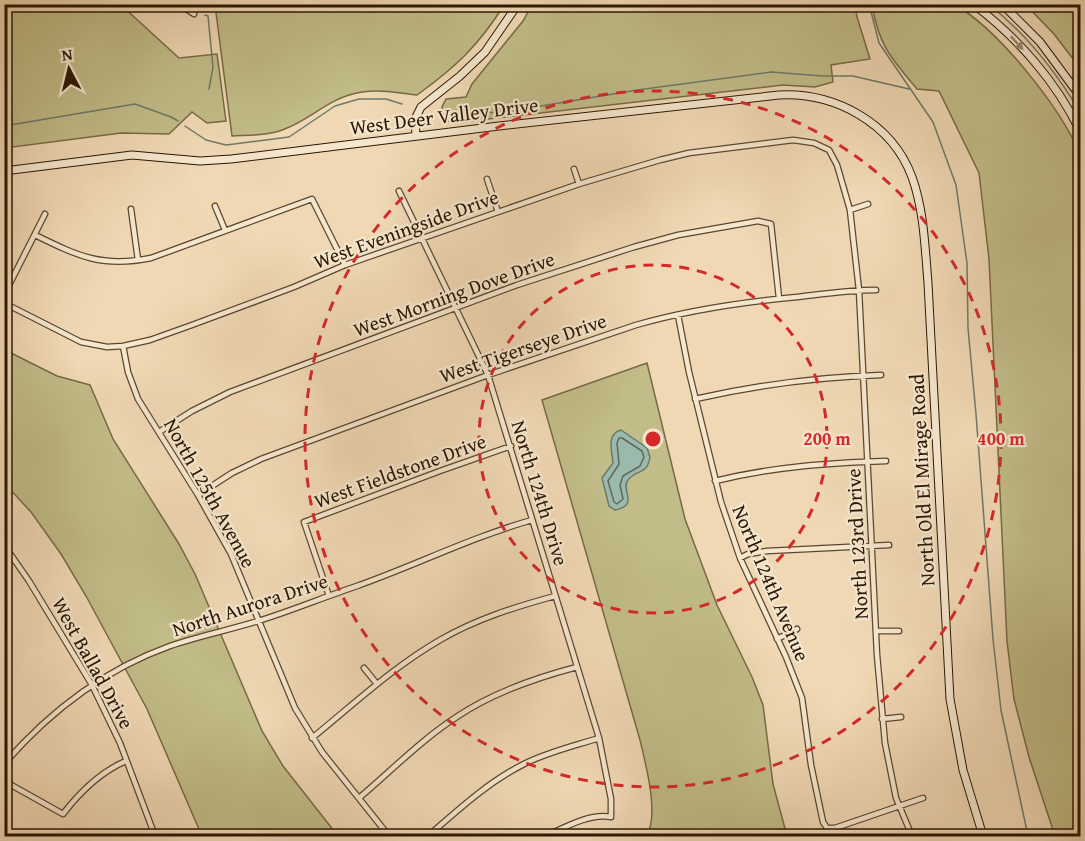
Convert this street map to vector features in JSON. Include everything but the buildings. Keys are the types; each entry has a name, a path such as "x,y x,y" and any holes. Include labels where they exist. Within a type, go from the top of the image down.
{"street":[{"path":"179,4 194,14"},
{"path":"416,136 415,119 421,107 460,76 485,52 518,4"},
{"path":"973,4 1008,34 1042,72 1080,130"},
{"path":"1002,4 1040,42 1080,96"},
{"name":"West Deer Valley Drive","path":"4,171 132,155 222,160 787,94 819,98 839,104 856,112 880,130"},
{"name":"North Old El Mirage Road","path":"880,130 908,168 921,218 928,283 950,699 963,770 983,837"},
{"name":"West Eveningside Drive","path":"4,303 81,342 107,347 123,346 150,340 294,287 345,265 579,184 670,158 793,140 814,143 829,150"},
{"name":"North 123rd Drive","path":"829,150 837,165 849,210 859,290 882,719 891,780 898,807 912,837"},
{"path":"574,169 579,184"},
{"path":"487,179 498,212"},
{"name":"North 124th Drive","path":"399,191 488,375 599,738 611,799 611,817 600,815 563,827 546,837"},
{"path":"35,235 93,260 115,262 138,260 151,258 312,199 345,265"},
{"path":"849,210 868,204"},
{"path":"215,206 225,230"},
{"path":"131,209 138,260"},
{"path":"4,295 45,214"},
{"name":"West Morning Dove Drive","path":"159,432 192,411 230,392 456,307 633,247 712,228 758,221 771,224 779,298"},
{"name":"West Tigerseye Drive","path":"198,495 232,473 261,459 488,375 636,325 678,315 779,298 876,290"},
{"name":"North 124th Avenue","path":"678,315 715,481 740,558 796,681 801,698 816,796 823,822 827,828 835,828 898,807"},
{"name":"North 125th Avenue","path":"123,346 128,372 138,399 198,495 231,554 295,708 312,738 389,837"},
{"path":"696,399 760,385 881,375"},
{"name":"West Fieldstone Drive","path":"329,596 304,522 511,446"},
{"path":"715,481 790,467 886,461"},
{"name":"North Aurora Drive","path":"4,764 31,733 50,716 92,685 138,660 167,648 258,621 405,569 503,528 532,520"},
{"name":"West Ballad Drive","path":"4,545 30,581 92,685 112,726 154,837"},
{"path":"740,558 748,554 767,552 889,545"},
{"path":"312,738 403,664 440,640 513,607 555,596"},
{"path":"777,639 797,630"},
{"path":"877,632 899,631"},
{"path":"364,668 377,684"},
{"path":"359,798 420,744 458,716 495,694 536,679 577,668"},
{"path":"882,719 901,717"},
{"path":"428,837 505,774 554,751 599,738"},
{"path":"4,781 63,814 76,797 110,767 126,761"},
{"path":"898,807 923,798"}],"shaded area":[{"path":"5,4 121,5 179,58 217,54 226,121 207,123 192,112 169,134 121,133 5,148 4,17 9,14 5,9"},
{"path":"215,4 504,5 466,54 444,75 417,95 383,91 362,92 341,98 297,124 280,131 260,135 232,136"},
{"path":"954,4 990,32 1026,71 1058,114 1080,154 1080,836 1055,836 1029,757 1014,699 1007,641 989,259 979,173 939,91 917,89 887,51 878,31 872,5"},
{"path":"532,5 855,5 870,59 831,65 833,82 815,87 783,85 453,123 443,119 442,107 446,99 466,97 472,84 523,21"},
{"path":"1026,5 1080,5 1080,68 1054,34"},
{"path":"5,350 57,376 90,385 113,439 179,544 195,574 262,731 283,766 338,836 202,836 147,709 86,596 61,554 31,512 5,484"},
{"path":"647,363 685,519 717,605 763,705 773,784 787,836 647,836 652,815 652,802 640,740 542,400"}],"water":[{"path":"621,430 647,448 650,457 644,470 631,477 626,484 628,501 626,505 615,510 609,506 602,478 613,463 611,448 613,435"}],"waterway":[{"path":"869,4 879,43 933,122 956,185 967,263 968,328 993,639 1001,710 1028,836"},
{"path":"988,4 1015,27 1039,54 1061,82 1080,112"},
{"path":"205,15 208,16 213,67 209,89"},
{"path":"444,113 517,110 637,90 771,72 853,76 909,89"},
{"path":"185,126 206,140 226,145 289,137 335,106 359,99 386,99 402,104"},
{"path":"4,126 135,104 178,121"}]}
